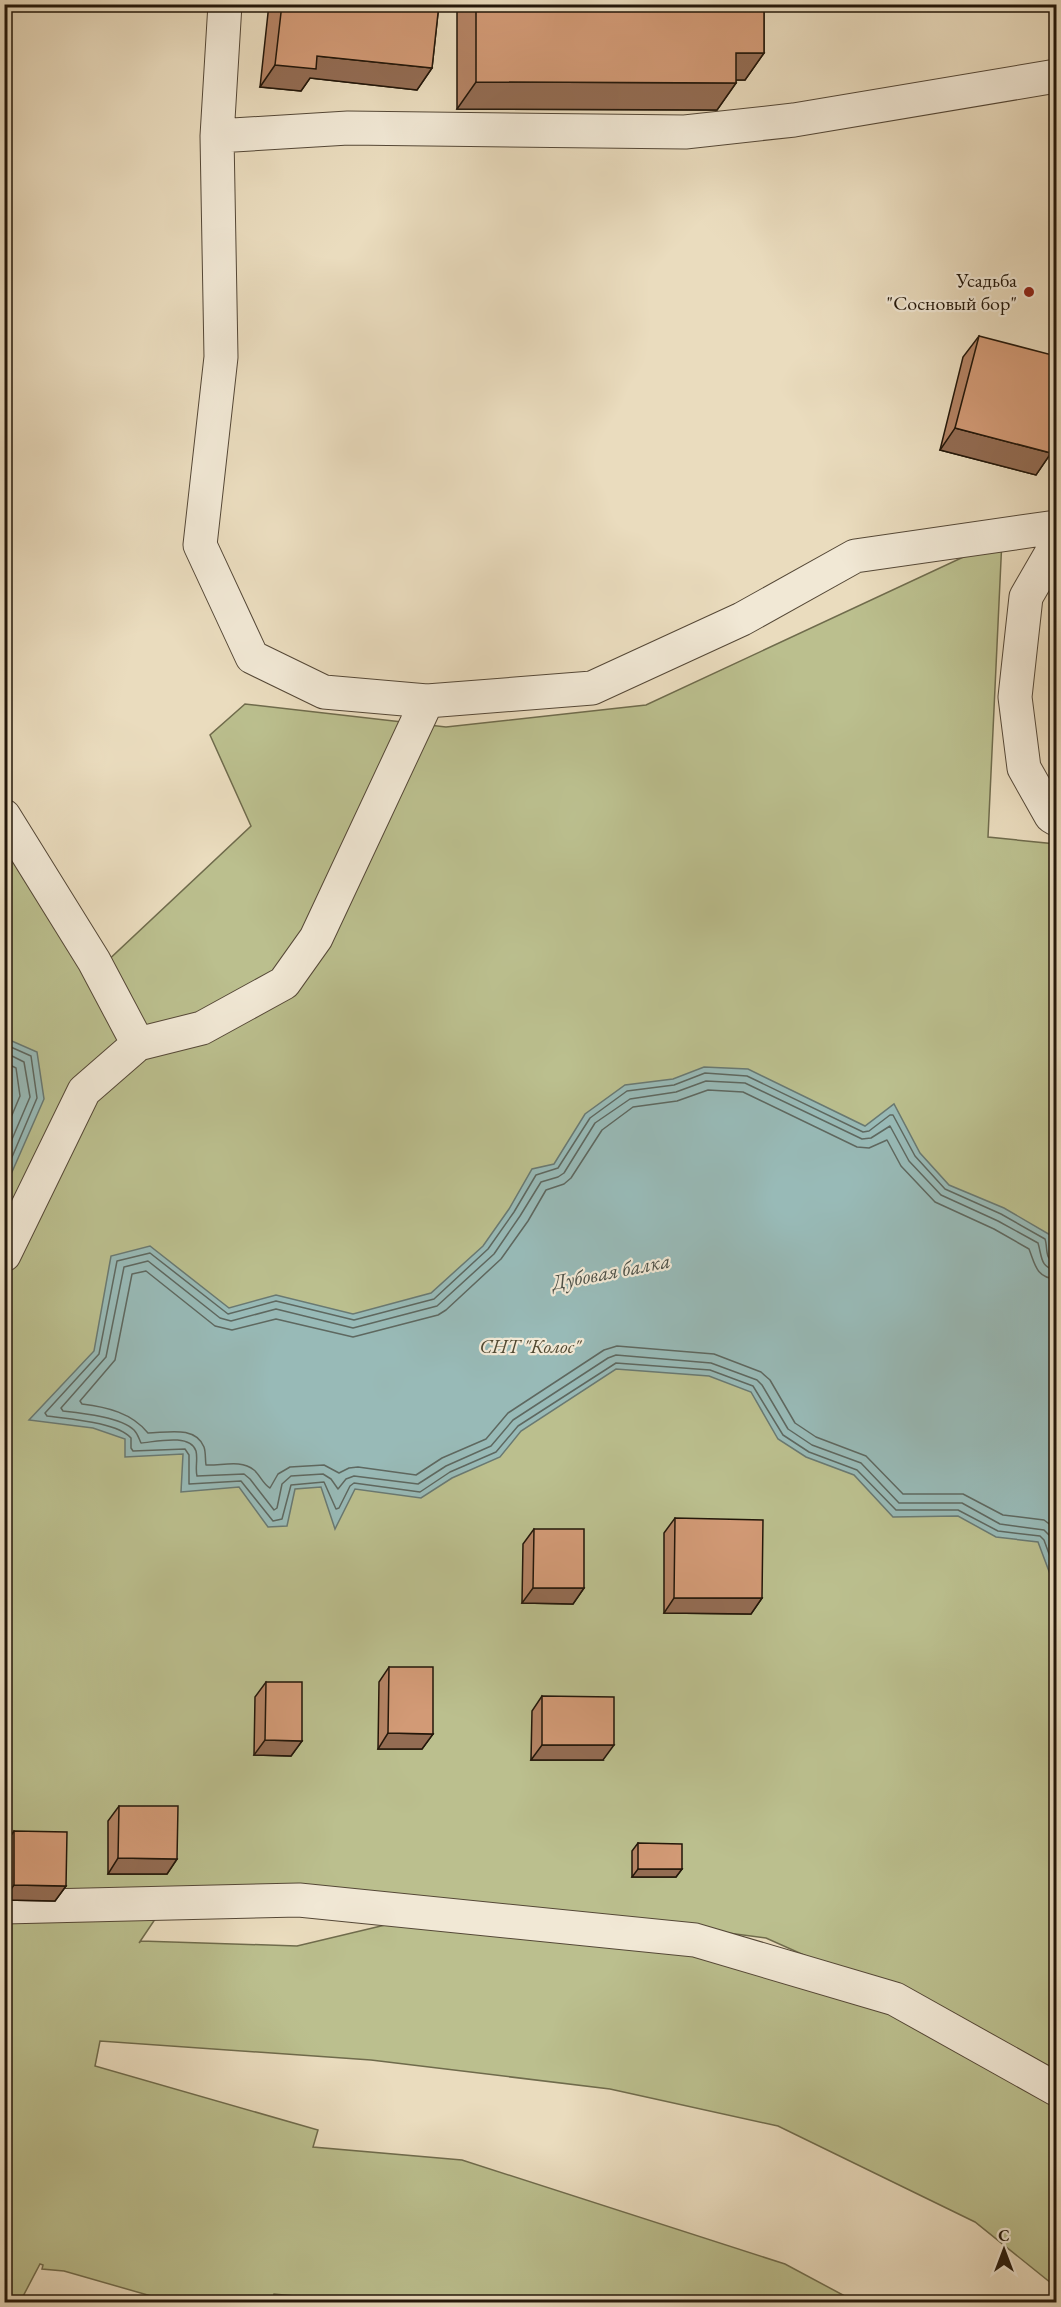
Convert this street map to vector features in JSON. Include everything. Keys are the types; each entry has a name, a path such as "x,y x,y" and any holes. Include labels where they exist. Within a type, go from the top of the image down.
{"street":[{"path":"225,4 217,136 221,357 200,545 252,657 324,692 427,701 592,688 742,619 855,556 1056,527"},
{"path":"217,136 348,128 685,132 794,120 1056,76"},
{"path":"1056,545 1026,597 1015,698 1024,768 1051,816 1056,819"},
{"path":"4,1255 84,1091 138,1044 202,1028 284,983 316,938 427,701"},
{"path":"4,816 94,961 138,1044"},
{"path":"4,1907 299,1900 696,1940 895,1999 1056,2089"}],"green space":[{"name":"СНТ \"Колос\"","path":"1002,539 988,837 1056,844 1056,2071 1003,2044 766,1938 675,1926 892,2013 1056,2103 1056,2287 975,2222 778,2126 610,2089 371,2060 100,2041 95,2066 318,2130 313,2147 462,2160 785,2264 856,2302 358,2302 274,2294 271,2302 172,2302 64,2271 42,2269 43,2265 40,2264 20,2302 5,2302 4,843 87,980 251,826 210,735 245,704 446,727 646,705","holes":["176,1888 402,1921 297,1946 141,1941 139,1943"]}],"water":[{"path":"5,1038 37,1052 44,1099 5,1188"},
{"name":"Дубовая балка","path":"704,1067 748,1069 865,1126 894,1104 920,1153 949,1185 1004,1208 1052,1236 1056,1272 1056,1590 1038,1542 996,1537 958,1516 893,1517 854,1475 806,1457 778,1439 751,1392 709,1376 616,1369 521,1431 500,1457 452,1478 421,1498 355,1489 335,1529 321,1487 295,1489 287,1526 268,1527 239,1487 181,1492 183,1454 125,1457 125,1439 93,1428 29,1420 94,1351 111,1256 150,1246 229,1308 276,1295 353,1314 431,1293 483,1246 509,1209 532,1169 554,1164 585,1114 625,1085 673,1079"}],"building":[{"path":"282,4 439,4 432,68 317,56 316,69 275,65"},
{"path":"476,4 764,4 764,53 736,53 736,83 476,82"},
{"path":"979,336 1056,356 1056,434 1051,453 955,428"},
{"path":"675,1518 763,1520 762,1598 674,1598"},
{"path":"534,1529 584,1529 584,1588 533,1588"},
{"path":"389,1667 433,1667 433,1734 388,1733"},
{"path":"266,1682 302,1682 302,1741 265,1740"},
{"path":"542,1696 614,1697 614,1745 542,1745"},
{"path":"4,1704 7,1704 7,1731 4,1731"},
{"path":"119,1806 178,1806 177,1859 118,1858"},
{"path":"14,1831 67,1832 66,1886 14,1885"},
{"path":"638,1843 682,1844 682,1869 638,1869"}],"place":[{"name":"Усадьба \"Сосновый бор\"","path":"1029,292"}]}
